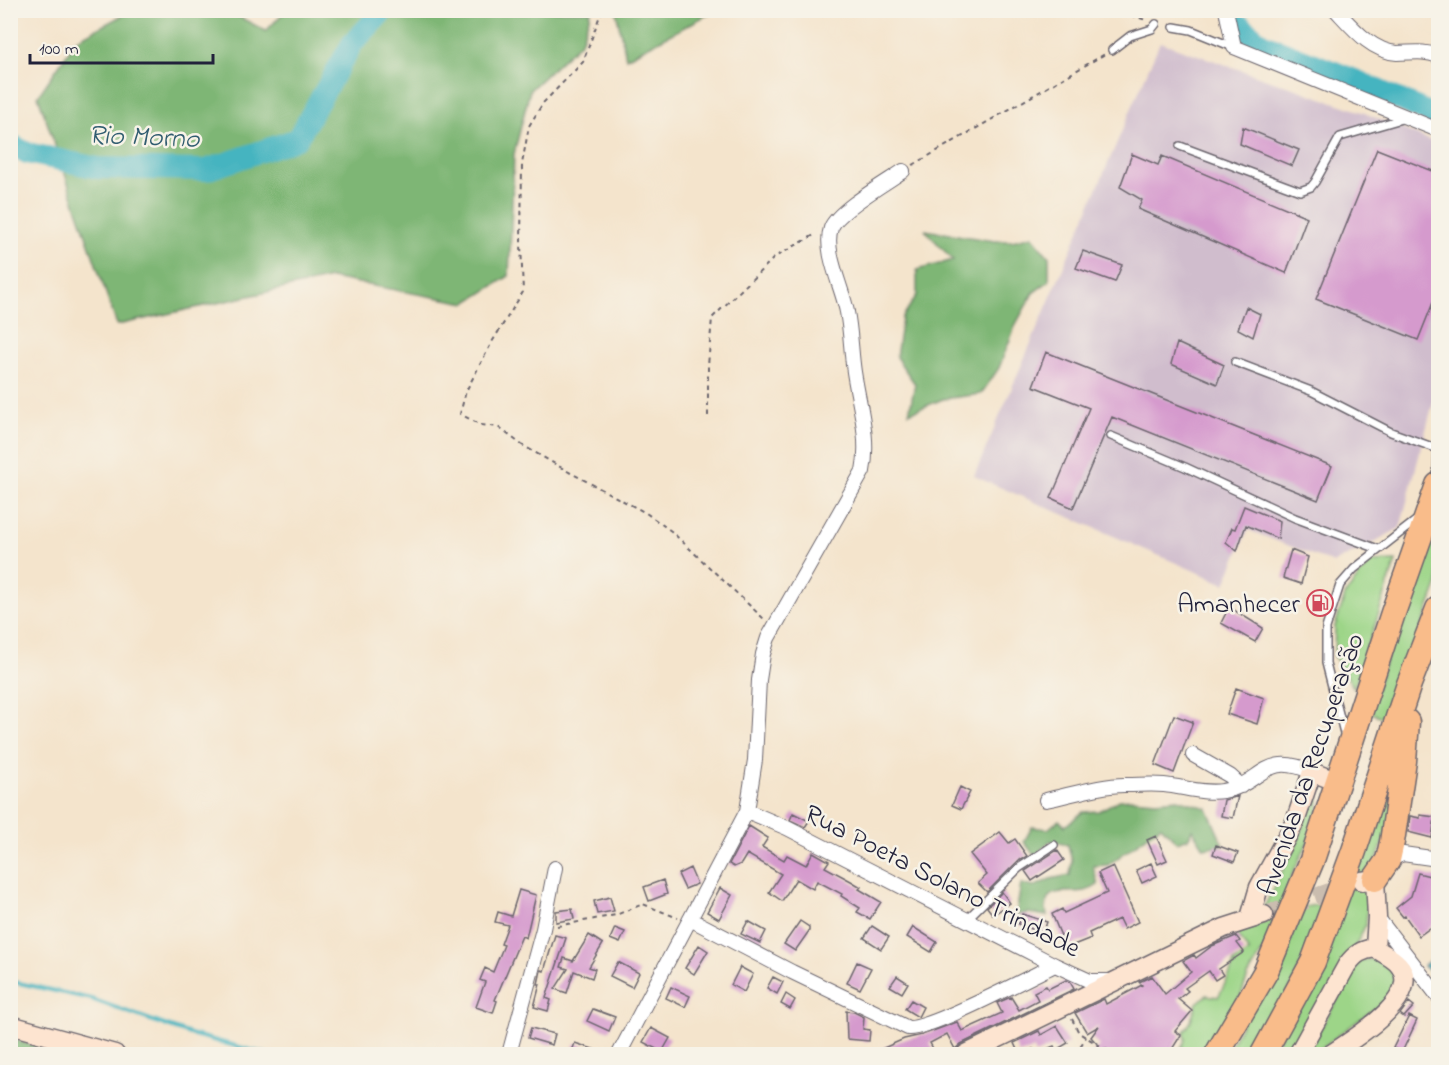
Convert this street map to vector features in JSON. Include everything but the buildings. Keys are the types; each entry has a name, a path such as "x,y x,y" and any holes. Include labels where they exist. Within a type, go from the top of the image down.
{"highway":[{"name":"Avenida da Recuperação","path":"1217,1054 1266,971 1312,860 1435,494"},
{"path":"1263,1054 1313,962 1354,851 1409,684 1438,609"},
{"path":"1375,873 1392,842 1404,760 1409,684"}],"main road":[{"path":"966,1054 1224,928 1257,917 1259,887 1295,822 1312,772 1338,782"},
{"path":"1375,873 1377,917 1375,948"},
{"path":"1298,1054 1347,964 1355,955 1375,948 1398,964 1405,975 1405,989 1382,1017 1331,1054"},
{"path":"10,1025 115,1054"}],"street":[{"path":"1226,10 1234,47 1438,130"},
{"path":"1336,10 1363,38 1376,46 1394,53 1425,51 1438,56"},
{"path":"619,1054 747,811 755,760 759,680 763,654 774,628 863,471 866,458 864,425 854,374 847,312 831,251 831,226 844,212 903,171"},
{"path":"1193,755 1230,776 1241,786"},
{"path":"1046,800 1123,784 1164,785 1201,792 1224,791 1241,786 1268,767 1292,765 1312,772"},
{"name":"Rua Poeta Solano Trindade","path":"747,811 787,828 1055,965 1090,981 1118,981"},
{"path":"1375,873 1403,855 1438,859"},
{"path":"509,1054 543,929 555,868"},
{"path":"1377,917 1438,996"},
{"path":"689,920 908,1028 916,1029 1055,965"}],"lane":[{"path":"1112,50 1130,36 1152,29 1156,24"},
{"path":"1174,27 1191,30 1234,47"},
{"path":"1180,146 1300,191 1311,187 1315,182 1340,137 1407,117"},
{"path":"1235,362 1311,391 1391,432 1438,448 1435,494 1378,549 1346,576 1340,585 1326,628 1326,663 1348,750"},
{"path":"1111,436 1185,467 1294,519 1378,549"},
{"path":"967,919 1018,868 1054,845"}],"path":[{"path":"602,10 583,62 543,103 529,126 522,164 523,292 492,342 466,391 460,414 481,425 498,427 522,445 646,513 671,531 774,628"},
{"path":"1114,10 1156,24"},
{"path":"903,171 1112,50"},
{"path":"708,416 708,366 712,318 775,257 831,226"},
{"path":"543,929 616,915 643,904 689,920"},
{"path":"1066,1006 1079,1033 1114,1054"},
{"path":"1076,1054 1086,1037"}],"shaded area":[{"path":"1160,42 1362,112 1438,144 1438,384 1400,528 1334,563 1248,530 1225,584 974,476"}],"green space":[{"path":"616,10 710,11 709,14 626,58"},
{"path":"228,11 266,31 285,11 591,11 581,42 530,90 514,154 509,276 466,303 331,278 117,325 38,96 77,39 127,13"},
{"path":"925,230 995,241 1012,241 1032,236 1049,257 1049,281 1033,293 1016,324 999,368 981,394 943,399 909,413 915,384 896,357 902,318 917,295 917,270 953,260"},
{"path":"1438,501 1438,583 1387,719 1369,712"},
{"path":"1396,561 1354,688 1334,656 1335,626 1346,593 1370,562"},
{"path":"1390,769 1394,812 1370,878 1366,924 1295,1054 1273,1054"},
{"path":"1318,796 1318,814 1315,825 1292,875 1287,899 1280,904 1263,909 1299,838 1309,801"},
{"path":"1178,799 1207,808 1223,845 1204,848 1192,829 1189,838 1177,842 1161,826 1108,865 1093,866 1098,885 1095,887 1085,891 1051,895 1046,906 1047,916 1028,913 1016,915 1021,884 1034,887 1050,879 1070,875 1072,861 1068,845 1050,841 1035,856 1024,842 1032,827 1048,829 1059,820 1065,826 1083,812 1099,811 1119,800 1156,801"},
{"path":"1328,902 1293,983 1253,1054 1226,1054 1302,908"},
{"path":"1276,919 1265,947 1248,976 1234,1014 1213,1054 1178,1054 1185,1040 1184,1032 1197,1003 1207,995 1218,997 1234,962 1249,952 1234,929"},
{"path":"1378,959 1389,965 1396,977 1397,992 1313,1054 1306,1054 1360,960"},
{"path":"11,1039 65,1054 11,1054"}],"water":[{"path":"1438,952 1438,970 1434,975 1424,966"}],"waterway":[{"name":"Rio Morno","path":"10,144 27,153 98,168 206,170 297,139 352,44 384,10"},
{"name":"Rio Morno","path":"1242,26 1261,43 1360,82 1438,117"},
{"path":"10,981 91,999 190,1034 266,1054"}],"tunnel":[{"path":"1264,915 1347,886"}],"place":[{"name":"Amanhecer","path":"1320,603"}]}
